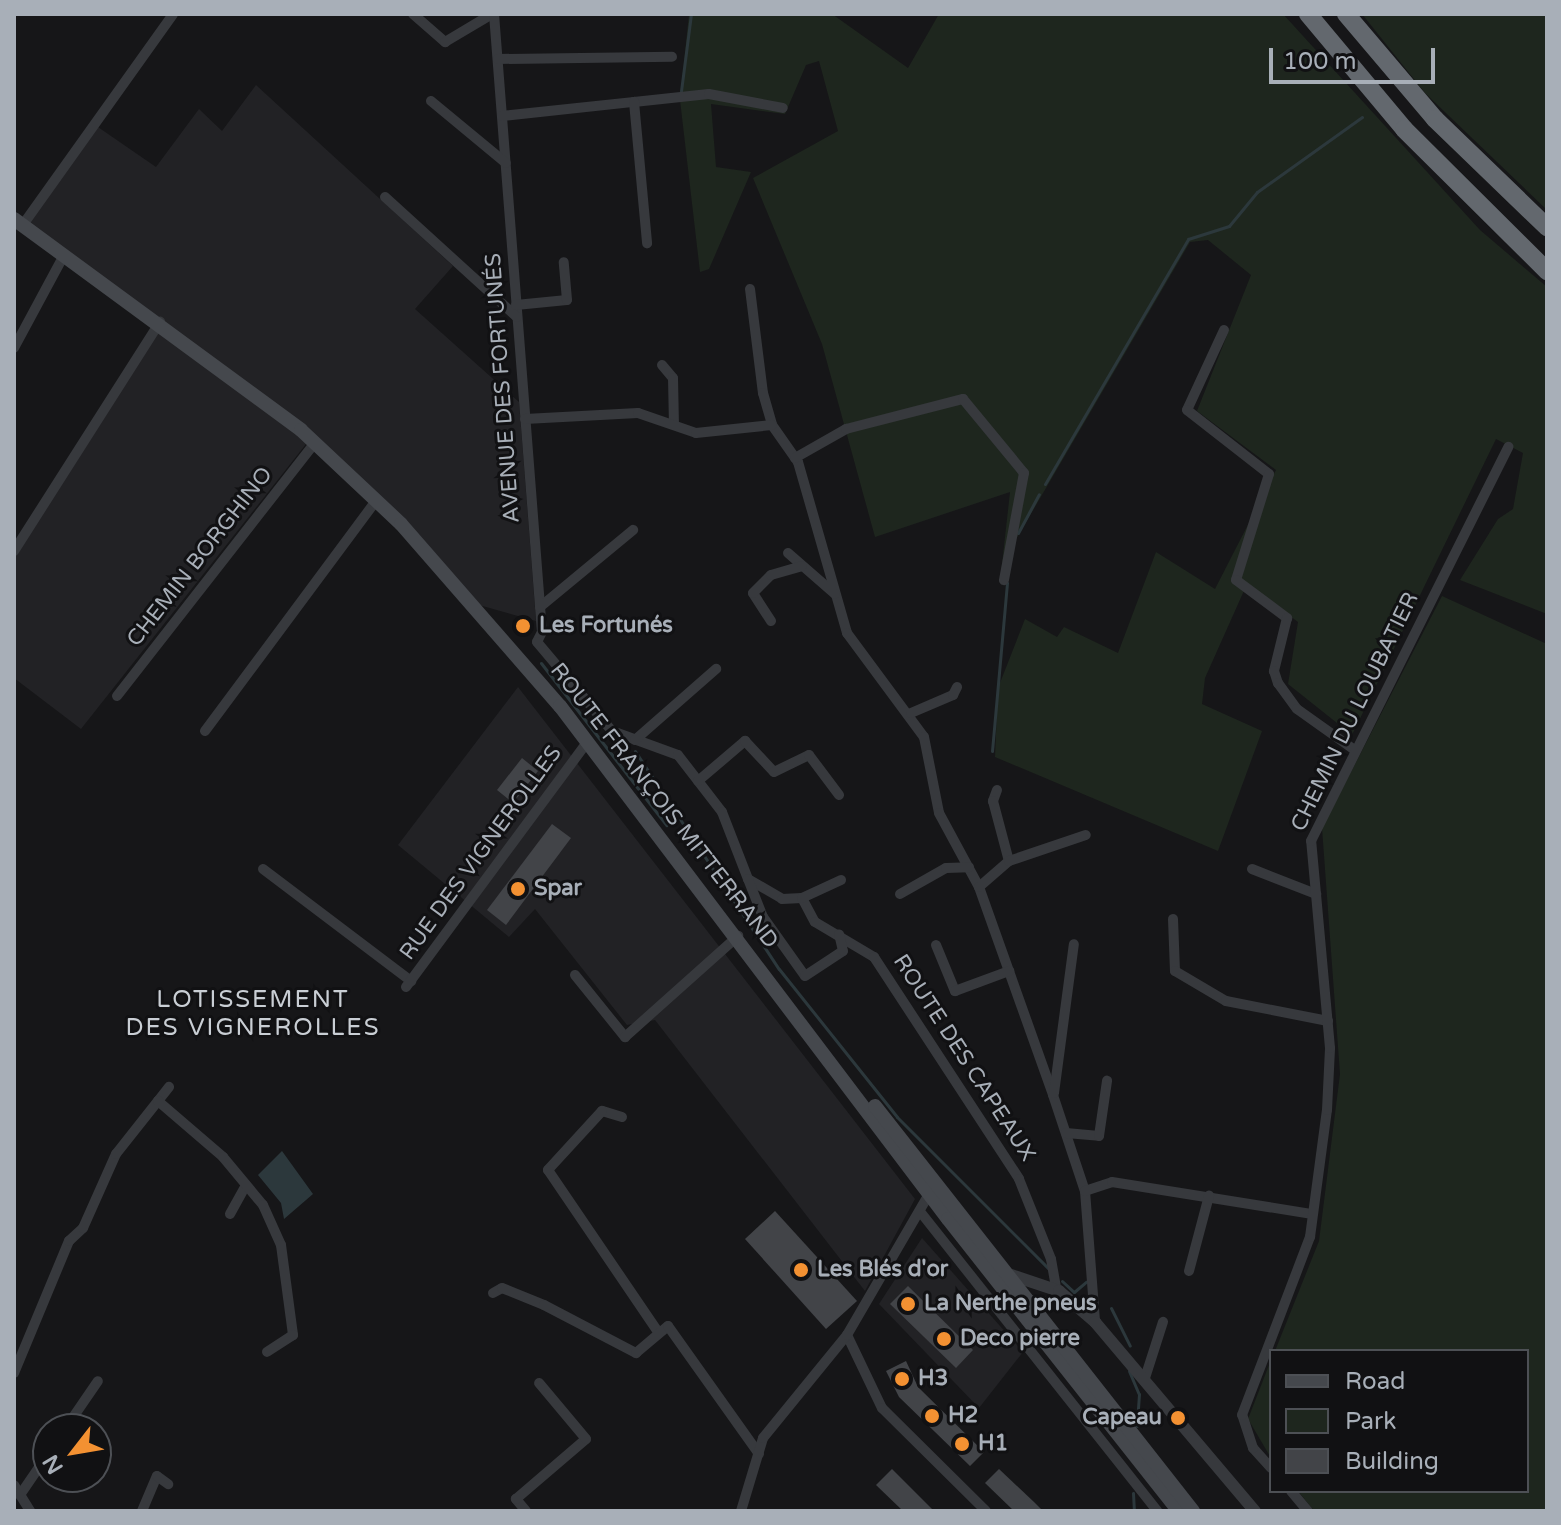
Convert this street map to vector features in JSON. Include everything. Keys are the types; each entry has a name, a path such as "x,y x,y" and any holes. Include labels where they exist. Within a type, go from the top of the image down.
{"highway":[{"path":"1292,14 1448,188 1547,271"},
{"path":"1308,14 1404,129 1530,258"},
{"path":"1346,14 1435,119 1547,227"}],"main road":[{"name":"ROUTE FRANÇOIS MITTERRAND","path":"18,222 160,322 315,443 376,501 489,622 587,742 801,1019"},
{"path":"801,1019 929,1194 1179,1511"},
{"path":"801,1019 1011,1275 1193,1511"}],"street":[{"path":"18,222 173,14"},
{"path":"413,14 445,42 493,14"},
{"name":"AVENUE DES FORTUNÉS","path":"493,14 540,607 537,642 612,731 635,740"},
{"path":"498,59 672,57"},
{"path":"502,116 709,94 783,108"},
{"path":"431,101 506,163"},
{"path":"634,102 647,243"},
{"path":"385,197 517,317"},
{"path":"14,348 64,255"},
{"path":"516,305 567,300 564,262"},
{"path":"750,289 772,425 795,458 847,633 867,665 911,713 924,737 939,813 979,887 1066,1133 1085,1191 1095,1322"},
{"path":"14,551 160,322"},
{"path":"1224,330 1187,410 1269,474 1236,580 1287,618 1274,671 1278,683 1297,709 1356,751"},
{"path":"662,365 673,378 674,424"},
{"path":"795,458 846,429 963,399 1024,473 1004,580"},
{"path":"525,419 638,413 696,433 772,425"},
{"name":"CHEMIN BORGHINO","path":"117,696 315,443"},
{"name":"CHEMIN DU LOUBATIER","path":"1269,1466 1253,1448 1242,1415 1310,1237 1327,1110 1328,1021 1311,841 1508,447"},
{"path":"205,731 376,501"},
{"path":"540,607 633,530"},
{"path":"788,553 836,595"},
{"path":"771,621 753,593 771,575 802,566"},
{"path":"716,669 635,740 678,755 722,812 763,917 805,976 843,951 839,934"},
{"path":"911,713 953,695 957,687"},
{"path":"698,781 745,741 774,772 809,755 839,795"},
{"name":"RUE DES VIGNEROLLES","path":"263,869 408,984 587,742"},
{"path":"997,790 993,801 1009,861"},
{"path":"979,887 1009,861 1086,835"},
{"path":"900,894 946,868 969,867"},
{"path":"1252,869 1316,894"},
{"path":"748,879 782,899 802,898 841,880"},
{"name":"ROUTE DES CAPEAUX","path":"802,898 815,922 874,957 1019,1179 1051,1259 1058,1296"},
{"path":"1173,919 1175,971 1226,1001 1328,1021"},
{"path":"575,975 625,1037 738,936"},
{"path":"1053,1095 1074,944"},
{"path":"936,945 955,991 1009,971"},
{"path":"1066,1133 1099,1136 1107,1081"},
{"path":"14,1373 69,1241 83,1228 116,1154 169,1087"},
{"path":"158,1101 246,1185 281,1245 293,1330 267,1352"},
{"path":"622,1117 602,1111 548,1170 658,1332"},
{"path":"1085,1191 1112,1182 1312,1214"},
{"path":"230,1214 246,1185"},
{"path":"741,1511 763,1438 847,1335 922,1214 929,1194"},
{"path":"1189,1271 1209,1196"},
{"path":"922,1214 946,1216 1018,1299 1032,1303 1058,1296"},
{"path":"922,1214 1157,1511"},
{"path":"1011,1275 1075,1305 1095,1322 1255,1511"},
{"path":"493,1293 502,1288 544,1305 636,1353 668,1326 759,1454"},
{"path":"1145,1378 1163,1322"},
{"path":"847,1335 882,1408 986,1511"},
{"path":"76,1413 98,1381"},
{"path":"526,1511 516,1499 586,1439 539,1383"},
{"path":"30,1511 17,1490 32,1473"},
{"path":"142,1511 157,1476 168,1484"},
{"path":"1293,1493 1308,1511"}],"shaded area":[{"path":"256,85 453,266 415,309 519,402 536,621 472,603 310,439 81,729 14,678 14,551 160,322 22,226 95,125 156,167 199,109 222,131"},
{"path":"518,687 915,1199 865,1291 655,1020 627,1025 535,909 509,937 398,845"},
{"path":"282,1151 313,1194 284,1219 281,1203 258,1175"},
{"path":"922,1238 1023,1352 979,1408 879,1304"}],"green space":[{"path":"689,14 832,14 908,68 939,14 1283,14 1480,230 1547,287 1547,614 1460,580 1498,519 1513,509 1523,453 1496,439 1352,735 1288,684 1298,622 1247,584 1205,678 1202,704 1262,731 1218,851 995,757 998,688 1025,619 1057,637 1064,627 1118,653 1156,552 1215,589 1276,470 1197,411 1251,275 1208,240 1190,242 1015,541 1000,582 1010,492 875,537 822,344 753,178 838,131 819,61 806,65 785,114 711,104 716,167 751,172 709,269 700,272 680,100"},
{"path":"1362,14 1547,14 1547,210 1425,93"},
{"path":"1442,596 1547,644 1547,1511 1314,1511 1300,1493 1529,1493 1529,1349 1276,1349 1319,1241 1340,1074 1322,828"},
{"path":"1269,1365 1269,1455 1248,1419"}],"building":[{"path":"522,758 538,771 513,803 497,790"},
{"name":"Spar","path":"552,824 571,838 506,925 487,910"},
{"name":"Les Blés d'or","path":"775,1211 857,1301 826,1329 745,1239"},
{"path":"908,1286 973,1350 956,1368 890,1304"},
{"path":"906,1361 918,1387 984,1452 970,1466 899,1397 886,1371"},
{"path":"892,1469 934,1511 903,1511 876,1485"},
{"path":"999,1469 1043,1511 1014,1511 985,1483"}],"waterway":[{"path":"681,91 691,14"},
{"path":"1045,484 1188,239 1229,226 1257,192 1362,117"},
{"path":"1018,533 1039,494"},
{"path":"992,751 1007,583"},
{"path":"541,663 666,825"},
{"path":"635,751 779,969 897,1117 1048,1268"},
{"path":"1062,1281 1074,1292 1086,1282"},
{"path":"1111,1308 1130,1346"},
{"path":"1129,1371 1139,1394 1137,1426"},
{"path":"1133,1493 1134,1511"}],"place":[{"name":"Les Fortunés","path":"523,626"},
{"name":"Spar","path":"518,889"},
{"name":"Les Blés d'or","path":"801,1270"},
{"name":"La Nerthe pneus","path":"908,1304"},
{"name":"Deco pierre","path":"944,1339"},
{"name":"H3","path":"902,1379"},
{"name":"H2","path":"932,1416"},
{"name":"Capeau","path":"1178,1418"},
{"name":"H1","path":"962,1444"}],"district":[{"name":"LOTISSEMENT DES VIGNEROLLES","path":"253,1014"}]}
